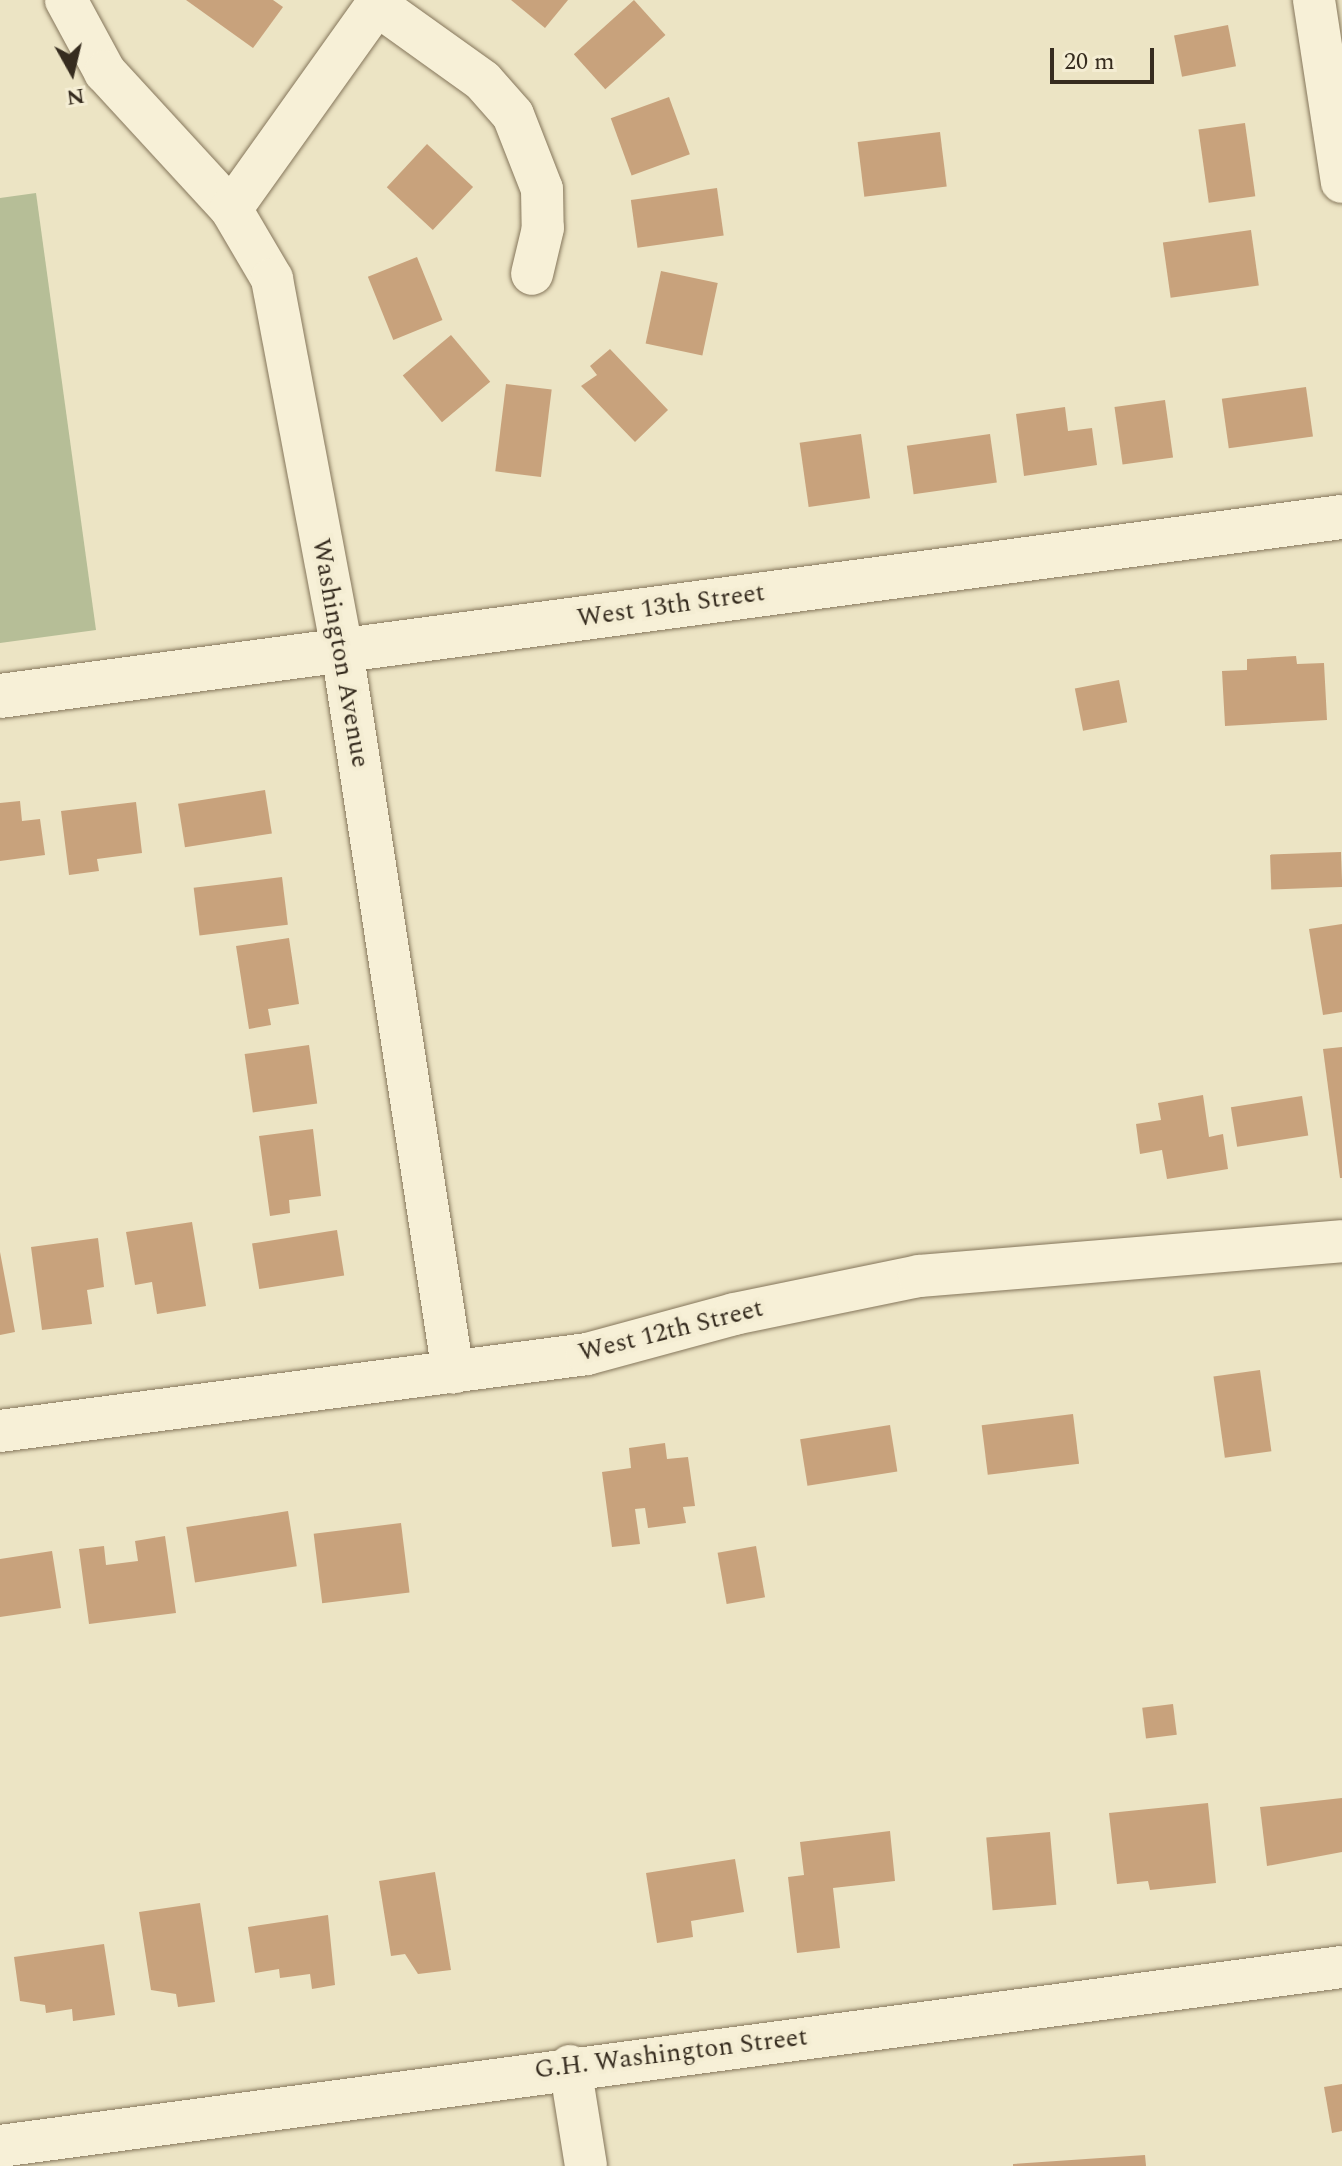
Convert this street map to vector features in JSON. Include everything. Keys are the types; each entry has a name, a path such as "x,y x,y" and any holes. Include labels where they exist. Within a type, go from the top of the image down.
{"street":[{"name":"Washington Avenue","path":"66,0 105,72 231,209 272,279 342,650 453,1373"},
{"path":"1314,0 1342,182"},
{"path":"231,209 378,3 483,81 513,115 542,189 543,228 532,274"},
{"name":"West 13th Street","path":"0,696 1342,517"},
{"name":"West 12th Street","path":"0,1431 587,1354 734,1314 919,1276 1342,1241"},
{"name":"G.H. Washington Street","path":"0,2146 570,2066 1342,1967"},
{"path":"570,2066 586,2166"}],"green space":[{"path":"36,193 96,630 0,643 0,198"}],"building":[{"path":"186,0 273,0 283,7 253,48"},
{"path":"511,0 568,0 545,28"},
{"path":"634,0 665,35 605,89 574,54"},
{"path":"1228,25 1236,66 1182,77 1174,35"},
{"path":"669,97 690,154 632,176 611,118"},
{"path":"1245,123 1255,196 1209,203 1198,130"},
{"path":"940,132 947,187 864,197 858,142"},
{"path":"427,144 473,187 433,230 387,187"},
{"path":"717,188 724,236 638,248 631,200"},
{"path":"1251,230 1259,285 1171,298 1163,242"},
{"path":"417,257 442,320 393,340 368,277"},
{"path":"661,271 718,283 702,355 646,343"},
{"path":"451,335 490,382 442,422 403,375"},
{"path":"610,349 668,410 635,442 581,386 597,375 590,366"},
{"path":"506,384 552,390 541,477 495,471"},
{"path":"1306,387 1313,437 1229,448 1222,399"},
{"path":"1165,400 1173,457 1123,465 1114,407"},
{"path":"1065,407 1068,431 1092,428 1097,465 1024,476 1016,414"},
{"path":"861,434 870,498 809,507 800,443"},
{"path":"990,434 997,483 914,494 907,446"},
{"path":"1296,656 1297,664 1324,663 1327,720 1225,726 1222,671 1247,670 1247,659"},
{"path":"1119,680 1127,722 1083,731 1075,689"},
{"path":"265,790 272,833 185,847 178,804"},
{"path":"20,801 22,821 40,819 45,855 0,861 0,803"},
{"path":"136,802 142,853 97,859 99,871 69,875 61,811"},
{"path":"1341,852 1342,887 1271,889 1270,854"},
{"path":"282,877 288,925 200,935 194,888"},
{"path":"1342,924 1342,1012 1323,1015 1309,929"},
{"path":"289,938 299,1004 268,1009 271,1025 249,1029 236,946"},
{"path":"309,1045 317,1103 253,1112 245,1054"},
{"path":"1342,1047 1342,1178 1340,1178 1323,1049"},
{"path":"1203,1095 1209,1137 1223,1134 1228,1169 1167,1179 1162,1150 1140,1154 1136,1124 1161,1120 1158,1103"},
{"path":"1302,1096 1308,1136 1237,1147 1231,1107"},
{"path":"313,1129 321,1196 289,1200 290,1213 270,1216 259,1136"},
{"path":"192,1222 206,1306 157,1314 152,1282 135,1285 126,1232"},
{"path":"337,1230 344,1275 259,1289 252,1243"},
{"path":"98,1238 104,1287 87,1290 92,1324 42,1330 31,1247"},
{"path":"0,1252 15,1332 0,1335"},
{"path":"1260,1370 1271,1451 1225,1458 1213,1377"},
{"path":"1073,1414 1079,1464 988,1475 982,1425"},
{"path":"890,1425 897,1471 807,1486 800,1439"},
{"path":"665,1443 667,1459 688,1457 695,1506 683,1507 686,1523 648,1528 645,1508 635,1509 640,1544 612,1547 602,1472 631,1468 629,1448"},
{"path":"288,1511 297,1566 195,1582 186,1527"},
{"path":"401,1523 410,1592 322,1603 314,1534"},
{"path":"165,1536 176,1613 89,1624 79,1549 104,1546 106,1565 138,1561 135,1541"},
{"path":"756,1546 765,1597 727,1604 718,1553"},
{"path":"52,1551 61,1608 0,1617 0,1559"},
{"path":"1173,1704 1177,1735 1146,1739 1142,1708"},
{"path":"1342,1798 1342,1852 1267,1866 1260,1807"},
{"path":"1208,1803 1216,1883 1150,1890 1148,1881 1117,1884 1109,1813"},
{"path":"890,1831 895,1881 833,1888 840,1948 797,1953 788,1877 804,1875 800,1842"},
{"path":"1050,1832 1056,1905 993,1910 986,1838"},
{"path":"735,1859 744,1912 691,1921 693,1937 657,1943 646,1873"},
{"path":"435,1872 451,1970 418,1974 405,1954 391,1956 379,1881"},
{"path":"200,1903 215,2002 178,2007 176,1994 151,1990 139,1912"},
{"path":"328,1915 335,1985 312,1989 310,1974 280,1978 279,1969 255,1973 248,1927"},
{"path":"104,1944 115,2015 73,2021 72,2009 46,2013 45,2005 20,2001 14,1957"},
{"path":"1342,2084 1342,2131 1332,2133 1324,2087"},
{"path":"1145,2155 1146,2166 1013,2166 1013,2164"}]}
